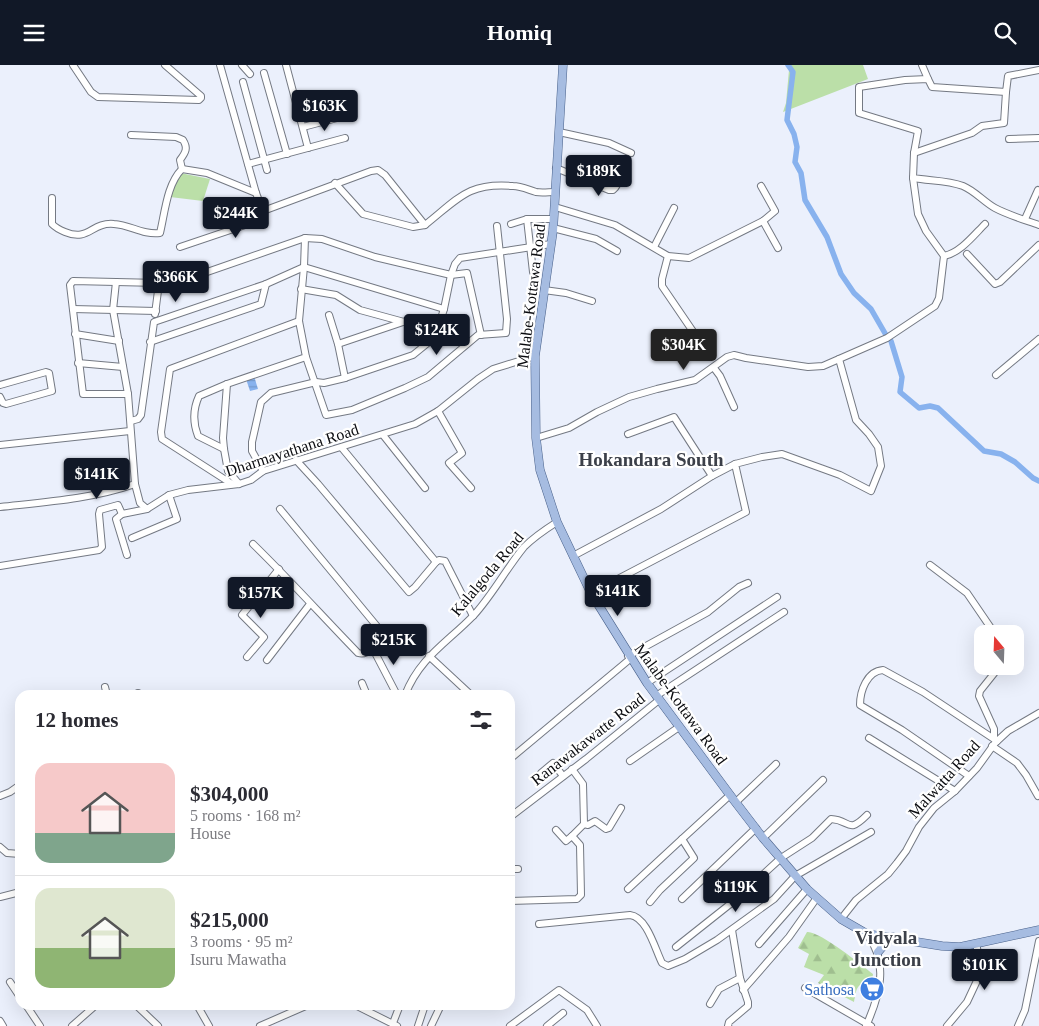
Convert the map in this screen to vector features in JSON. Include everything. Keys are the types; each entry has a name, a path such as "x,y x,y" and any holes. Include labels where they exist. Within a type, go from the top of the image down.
{"main road":[{"name":"Malabe-Kottawa Road","path":"563,65 554,219 535,356 536,438 540,470 558,522 591,593 629,657 730,795 795,876 816,899 840,919 867,934 942,946 960,947 1039,930"},
{"path":"878,952 890,938 894,937"}],"street":[{"path":"73,65 91,92 98,97 199,100 202,98 165,65"},
{"path":"180,247 260,220 264,215 220,65"},
{"path":"242,65 250,74"},
{"path":"286,65 308,148"},
{"path":"922,65 932,87 1006,92"},
{"path":"914,153 972,133 982,127 1004,123 1008,76 1039,70"},
{"path":"264,73 286,154"},
{"path":"536,438 569,428 596,412 629,397 695,380 727,357 734,355 808,367 823,366 886,338 935,306 939,298 944,256 926,231 918,214 913,177 914,153 918,131 859,113 859,87 905,80 928,79"},
{"path":"243,81 268,170"},
{"path":"303,127 341,117"},
{"path":"559,132 609,143 631,153"},
{"path":"131,135 183,139 186,151 180,160 182,169"},
{"path":"248,164 345,138"},
{"path":"1009,139 1039,138"},
{"path":"556,168 608,190 613,190 627,169"},
{"path":"182,169 207,173 256,193"},
{"path":"52,198 52,224 55,228 75,236 83,235 98,225 106,223 116,224 149,234 160,233 168,196 178,173 182,169"},
{"path":"263,211 336,183 371,171 378,171 385,175 425,225"},
{"path":"913,177 948,182 963,187 977,194 996,208 1039,225"},
{"path":"336,183 363,214 413,227 425,225 466,192 475,188 488,185 516,186 539,192 555,192"},
{"path":"554,207 614,225 668,256 689,258 763,221 775,211 761,186"},
{"path":"1025,219 1038,191"},
{"path":"654,247 674,208"},
{"path":"527,219 533,272"},
{"path":"511,224 527,219 554,219"},
{"path":"763,221 778,248"},
{"path":"944,256 951,255 957,251 985,224"},
{"path":"305,238 299,321 306,357 326,415 352,410 428,377 478,335 506,333 507,319 496,226"},
{"path":"553,228 596,239 617,251"},
{"path":"128,394 83,394 70,285 73,281 159,283 186,279 305,238 322,239 375,257 450,275 467,273 481,335"},
{"path":"263,471 252,451 252,442 261,402 272,393 316,382 324,383 345,378 413,355 429,342 437,331 444,309 450,275 460,258 551,244"},
{"path":"967,254 995,284 1039,245"},
{"path":"668,256 662,286 707,352"},
{"path":"154,322 266,284 304,267 444,309"},
{"path":"116,282 113,310 128,394 135,483 140,503 147,509"},
{"path":"131,421 138,419 141,415 159,283"},
{"path":"150,342 261,304 266,284"},
{"path":"301,289 336,295 360,310 437,331"},
{"path":"544,290 566,293 592,301"},
{"path":"73,309 156,311"},
{"path":"330,315 345,378"},
{"path":"235,484 162,439 161,432 170,369 299,321"},
{"path":"338,344 406,321"},
{"path":"75,334 119,341"},
{"path":"996,375 1039,339"},
{"name":"Dharmayathana Road","path":"147,509 169,495 251,480 263,471 415,424 438,411 493,369 535,356"},
{"path":"224,449 198,436 194,424 199,396 227,384 306,357"},
{"path":"573,556 662,509 712,476 735,464 762,457 782,453 840,475 870,491 881,465 878,447 856,420 839,359"},
{"path":"78,363 124,367"},
{"path":"714,368 720,376 734,407"},
{"path":"0,385 46,372 49,373 52,391 6,404 3,403 0,397"},
{"path":"227,384 224,449 228,471 235,484"},
{"path":"438,411 462,453 449,463 471,488"},
{"path":"628,433 674,417 712,476"},
{"path":"0,445 130,431"},
{"path":"383,435 425,488"},
{"path":"342,448 436,561"},
{"path":"296,460 318,483 409,592 436,561 445,561 473,616"},
{"path":"591,593 746,512 735,464"},
{"path":"0,507 91,496 111,492 135,483"},
{"path":"132,538 176,519 169,495"},
{"path":"0,566 100,550 102,547 100,511 118,505 122,514"},
{"path":"127,555 116,519 122,514 147,509"},
{"path":"253,544 358,653 366,653 372,647 380,630 280,509"},
{"name":"Kalalgoda Road","path":"407,690 420,666 473,616 524,548 537,535 558,522"},
{"path":"930,565 967,593 989,625"},
{"path":"247,657 264,637 242,615 279,569"},
{"path":"515,755 629,657 708,612 739,587 748,583"},
{"path":"647,683 777,597"},
{"path":"267,660 310,604"},
{"name":"Ranawakawatte Road","path":"515,813 586,759 658,698 784,612"},
{"path":"372,647 394,690"},
{"path":"429,656 466,690"},
{"path":"969,776 902,730 860,705 860,696 867,680 878,671 883,670 923,692 996,739"},
{"path":"993,675 980,691 979,696 994,729 996,739"},
{"path":"362,683 365,690"},
{"name":"Malwatta Road","path":"840,919 856,900 888,874 906,851 919,827 934,808 955,791 969,776 996,739 1039,713"},
{"path":"630,761 679,727"},
{"path":"869,738 955,791"},
{"path":"992,746 1016,763 1026,775 1038,796"},
{"path":"541,773 553,763 563,776"},
{"path":"736,802 776,764"},
{"path":"572,769 582,785 584,824"},
{"path":"763,838 823,780"},
{"path":"0,796 15,788"},
{"path":"628,889 730,795"},
{"path":"556,831 566,841 584,824 588,825 595,821 606,829 609,828 621,808"},
{"path":"676,947 734,901 781,858 812,838 831,819 839,819 854,826 868,815"},
{"path":"682,899 756,828"},
{"path":"539,924 630,915 637,916 647,930 662,963 668,966 701,950 732,929 774,899 795,876 872,832"},
{"path":"515,901 577,899 581,895 580,845 572,836"},
{"path":"650,902 694,858 682,839"},
{"path":"0,847 8,853 15,854"},
{"path":"760,944 807,889"},
{"path":"0,897 15,893"},
{"path":"743,990 789,937 816,899"},
{"path":"728,1026 729,1022 748,1006 740,978 732,929"},
{"path":"805,988 868,1025 880,983 880,967 878,952 867,934"},
{"path":"1019,1026 1025,1010 1039,941"},
{"path":"947,1026 967,1003 982,970 976,944"},
{"path":"710,1004 718,989 740,978"},
{"path":"10,982 15,990"},
{"path":"510,1026 559,990 587,1010 598,1026"},
{"path":"29,1010 40,1026"},
{"path":"141,1010 158,1026"},
{"path":"200,1010 209,1026"},
{"path":"260,1026 297,1010"},
{"path":"365,1010 395,1025 399,1010"},
{"path":"418,1026 423,1010"},
{"path":"431,1026 439,1010"},
{"path":"72,1026 90,1011"},
{"path":"547,1026 563,1013"},
{"path":"80,1020 86,1026"},
{"path":"0,1021 3,1026"}],"green space":[{"path":"787,65 863,65 868,79 783,112 786,103 789,70"},
{"path":"180,173 210,179 203,201 170,197"},
{"path":"807,932 820,936 830,942 873,974 872,981 863,983 858,987 854,1002 818,983 824,975 804,967 809,954 798,948"}],"water":[{"path":"254,376 258,389 250,391 246,379"}],"waterway":[{"path":"788,65 793,72 787,120 794,134 797,147 795,162 801,173 805,200 827,237 841,274 854,293 871,309 886,335"},
{"path":"891,341 902,377 900,392 919,408 930,406 938,408 984,451 1001,454 1015,462 1039,481"}],"place":[{"name":"Sathosa","path":"872,989"}],"district":[{"name":"Hokandara South","path":"651,459"},
{"name":"Vidyala Junction","path":"886,948"}]}
